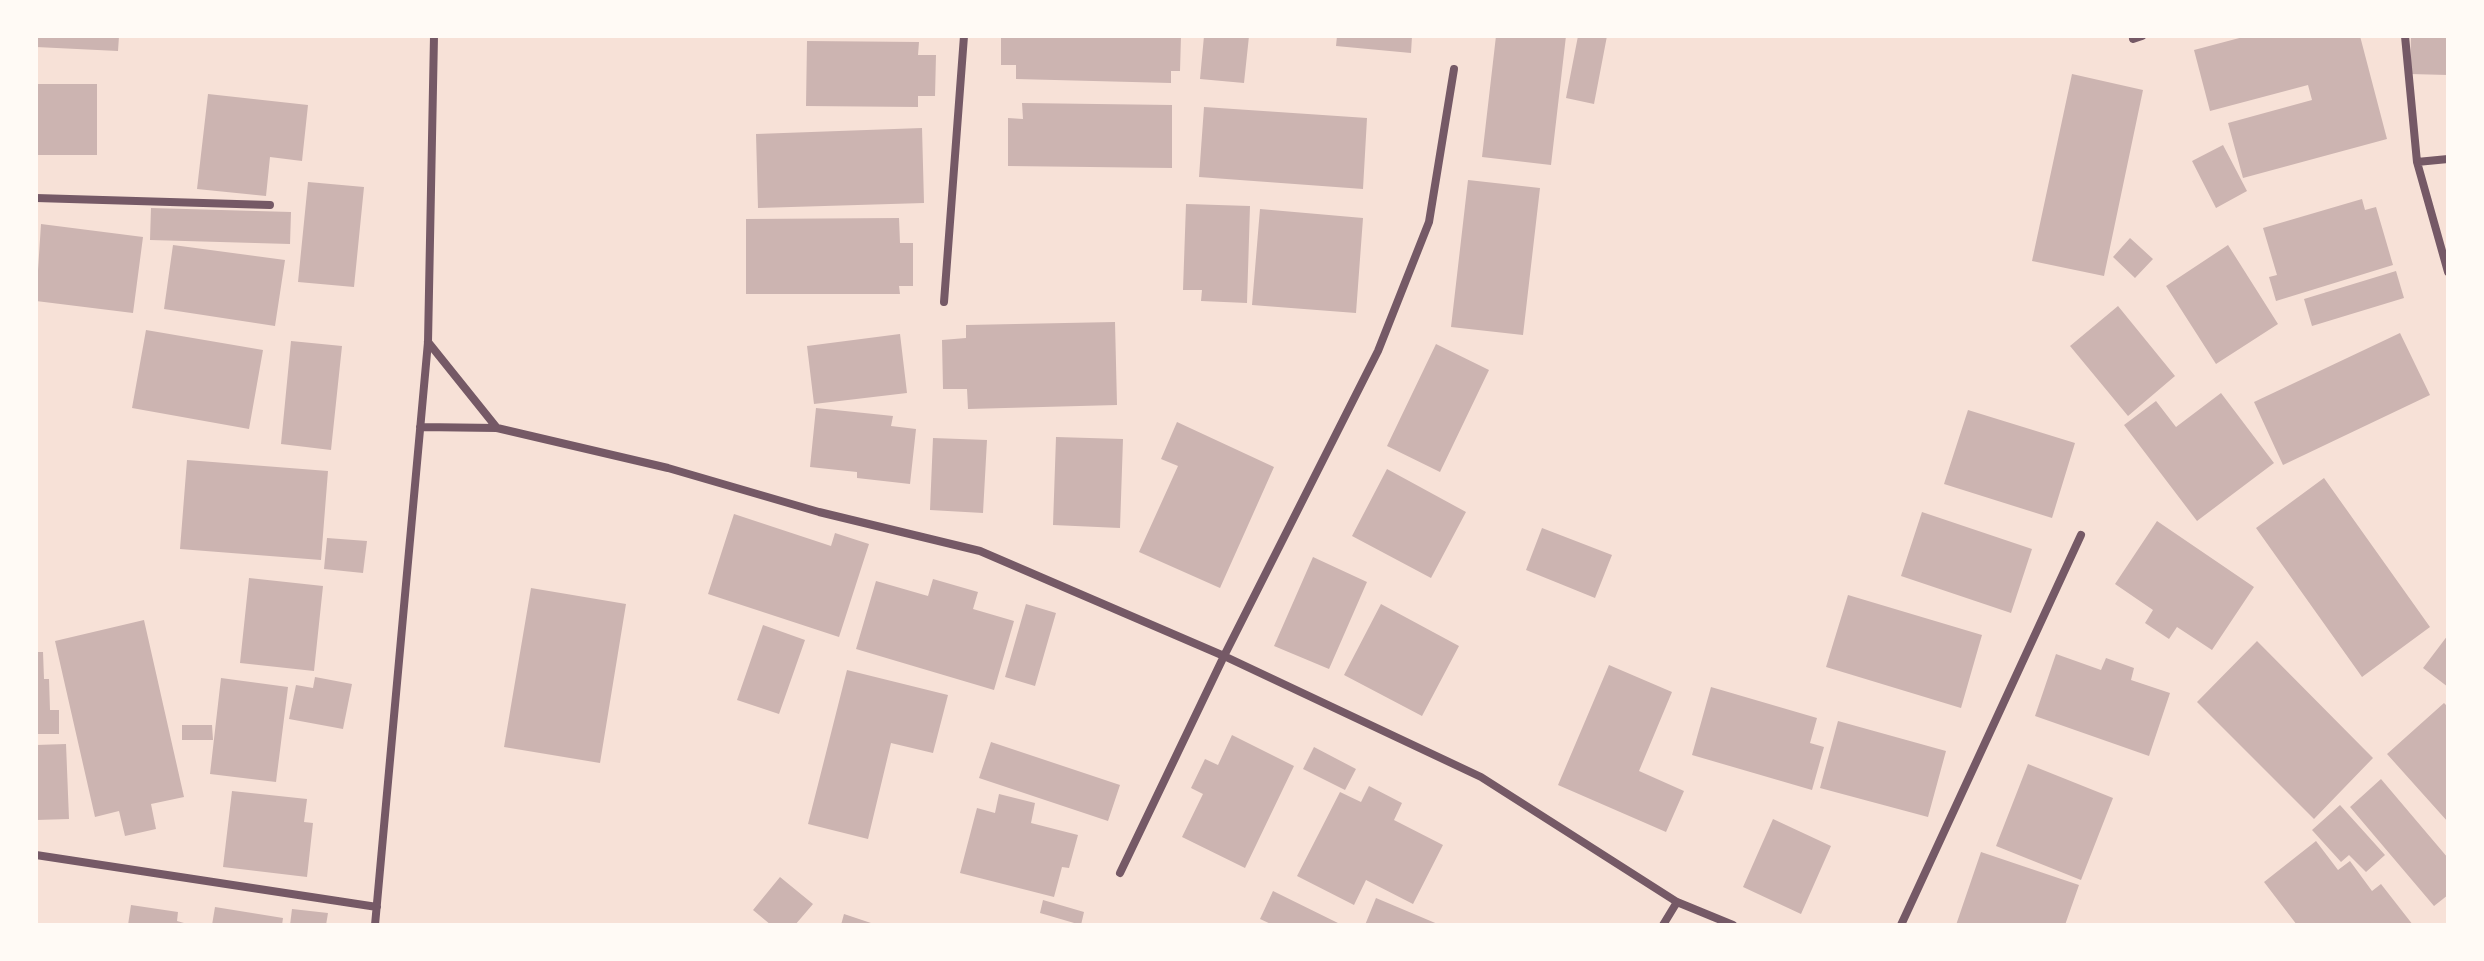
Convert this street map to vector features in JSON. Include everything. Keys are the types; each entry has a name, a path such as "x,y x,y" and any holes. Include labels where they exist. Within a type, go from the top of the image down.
{"street":[{"path":"375,925 428,342 434,36"},
{"path":"944,302 964,36"},
{"path":"2405,36 2417,162 2448,272"},
{"path":"1120,873 1224,656 1378,351 1429,222 1454,69"},
{"path":"2417,162 2448,159"},
{"path":"36,198 270,205"},
{"path":"428,342 497,428"},
{"path":"420,427 497,428 668,468 819,512 980,551 1224,656 1481,777 1677,902 1733,925"},
{"path":"1901,925 2081,535"},
{"path":"36,855 377,907"},
{"path":"1663,925 1677,902"}],"building":[{"path":"36,36 119,36 118,51 36,47"},
{"path":"1001,36 1181,36 1180,71 1171,71 1171,83 1016,79 1016,65 1001,65"},
{"path":"1204,36 1249,36 1244,83 1200,79"},
{"path":"1337,36 1412,36 1411,53 1336,46"},
{"path":"1496,36 1566,36 1551,165 1482,157"},
{"path":"1578,36 1607,36 1594,104 1566,98"},
{"path":"2247,36 2360,36 2387,139 2243,178 2228,123 2312,100 2308,85 2210,111 2194,50"},
{"path":"2411,36 2448,36 2448,75 2410,74"},
{"path":"807,41 919,42 918,55 936,55 935,96 918,96 918,107 806,106"},
{"path":"2072,74 2143,90 2104,276 2032,261"},
{"path":"36,84 97,84 97,155 36,155"},
{"path":"208,94 308,105 302,161 270,157 266,196 197,189"},
{"path":"1022,103 1172,105 1172,168 1008,166 1008,118 1023,119"},
{"path":"1204,107 1367,118 1363,189 1199,177"},
{"path":"922,128 924,203 758,208 756,134"},
{"path":"2223,145 2247,191 2216,208 2192,161"},
{"path":"1468,180 1540,188 1523,335 1451,327"},
{"path":"308,182 364,187 354,287 298,282"},
{"path":"2362,199 2365,210 2376,207 2393,265 2276,301 2269,277 2277,275 2263,228"},
{"path":"1186,204 1250,206 1247,303 1201,301 1202,290 1183,290"},
{"path":"151,208 291,212 290,244 150,240"},
{"path":"1260,209 1363,218 1356,313 1252,305"},
{"path":"899,218 900,243 913,243 913,286 899,286 900,294 746,294 746,219"},
{"path":"41,224 143,237 133,313 36,301"},
{"path":"2130,238 2153,259 2135,278 2113,257"},
{"path":"173,245 285,260 275,326 164,309"},
{"path":"2228,245 2278,324 2216,364 2166,286"},
{"path":"2396,271 2404,298 2312,326 2304,299"},
{"path":"2118,306 2175,376 2128,416 2070,346"},
{"path":"1115,322 1117,405 968,409 967,389 943,389 942,340 966,338 966,325"},
{"path":"146,330 263,350 249,429 132,408"},
{"path":"2400,333 2430,395 2283,465 2254,402"},
{"path":"900,334 907,393 814,404 807,346"},
{"path":"291,341 342,346 331,450 281,444"},
{"path":"1436,344 1489,370 1440,472 1387,446"},
{"path":"2221,393 2274,463 2197,521 2124,425 2156,401 2176,427"},
{"path":"816,408 893,416 891,426 916,429 910,484 857,478 857,472 810,467"},
{"path":"1968,410 2075,443 2052,518 1944,484"},
{"path":"1177,422 1274,467 1220,588 1139,552 1178,466 1161,459"},
{"path":"1056,437 1123,439 1120,528 1053,525"},
{"path":"933,438 987,440 983,513 930,510"},
{"path":"187,460 328,471 321,560 180,549"},
{"path":"1387,469 1466,512 1431,578 1352,536"},
{"path":"2324,478 2430,627 2362,677 2256,528"},
{"path":"1922,512 2032,549 2011,613 1901,576"},
{"path":"734,514 831,546 835,533 869,544 839,637 708,594"},
{"path":"2157,521 2254,587 2212,650 2177,627 2169,639 2145,623 2153,610 2115,584"},
{"path":"1542,528 1612,555 1595,598 1526,570"},
{"path":"327,538 367,541 363,573 324,569"},
{"path":"1313,557 1367,582 1329,669 1274,646"},
{"path":"249,578 323,586 314,671 240,663"},
{"path":"933,579 978,592 973,609 1014,621 994,690 856,649 876,581 928,596"},
{"path":"531,588 626,604 600,763 504,747"},
{"path":"1848,595 1982,635 1961,708 1826,667"},
{"path":"1026,604 1056,613 1035,686 1005,677"},
{"path":"1381,604 1459,646 1422,716 1344,675"},
{"path":"144,620 184,797 151,804 156,829 125,836 119,811 95,817 55,641"},
{"path":"763,625 805,640 779,714 737,700"},
{"path":"2448,635 2448,687 2423,668"},
{"path":"2257,641 2373,758 2314,819 2197,702"},
{"path":"36,652 43,652 44,679 49,679 50,710 59,710 59,734 36,734"},
{"path":"2056,654 2101,670 2106,658 2134,668 2131,680 2170,693 2149,756 2035,716"},
{"path":"1609,665 1672,692 1639,771 1684,791 1666,832 1558,785"},
{"path":"847,670 948,695 933,753 891,743 868,839 808,824"},
{"path":"315,677 352,684 343,729 289,719 296,685 313,688"},
{"path":"221,678 288,687 276,782 210,774"},
{"path":"1711,687 1817,718 1810,743 1824,747 1812,790 1692,755"},
{"path":"2444,703 2448,707 2448,822 2387,754"},
{"path":"1838,721 1946,751 1928,817 1820,788"},
{"path":"182,725 212,725 213,740 182,740"},
{"path":"1232,735 1294,766 1245,868 1182,837 1203,794 1191,788 1205,759 1218,765"},
{"path":"991,742 1120,785 1108,821 979,778"},
{"path":"66,744 69,819 36,820 36,745"},
{"path":"1314,747 1356,769 1345,790 1303,769"},
{"path":"2028,764 2113,798 2081,880 1996,846"},
{"path":"2381,779 2448,858 2448,895 2434,906 2350,807"},
{"path":"1369,786 1402,803 1394,820 1443,845 1413,904 1366,880 1354,905 1297,876 1340,792 1361,802"},
{"path":"232,791 307,799 304,822 313,823 307,877 223,867"},
{"path":"999,794 1035,803 1031,823 1078,835 1069,868 1062,867 1054,897 960,873 977,808 995,813"},
{"path":"2340,805 2385,855 2366,872 2349,855 2341,862 2312,830"},
{"path":"1773,819 1831,846 1801,914 1743,887"},
{"path":"2316,841 2338,870 2350,861 2372,891 2381,884 2413,925 2297,925 2264,882"},
{"path":"1981,852 2079,885 2065,925 1956,925"},
{"path":"780,877 813,904 795,925 771,925 753,910"},
{"path":"1273,891 1342,925 1273,925 1260,919"},
{"path":"1376,898 1440,925 1365,925"},
{"path":"1043,900 1084,912 1081,925 1040,913"},
{"path":"131,905 178,912 177,921 191,925 128,925"},
{"path":"215,907 283,918 282,925 212,925"},
{"path":"292,909 328,913 326,925 290,925"},
{"path":"844,914 874,924 874,925 841,925"}]}
